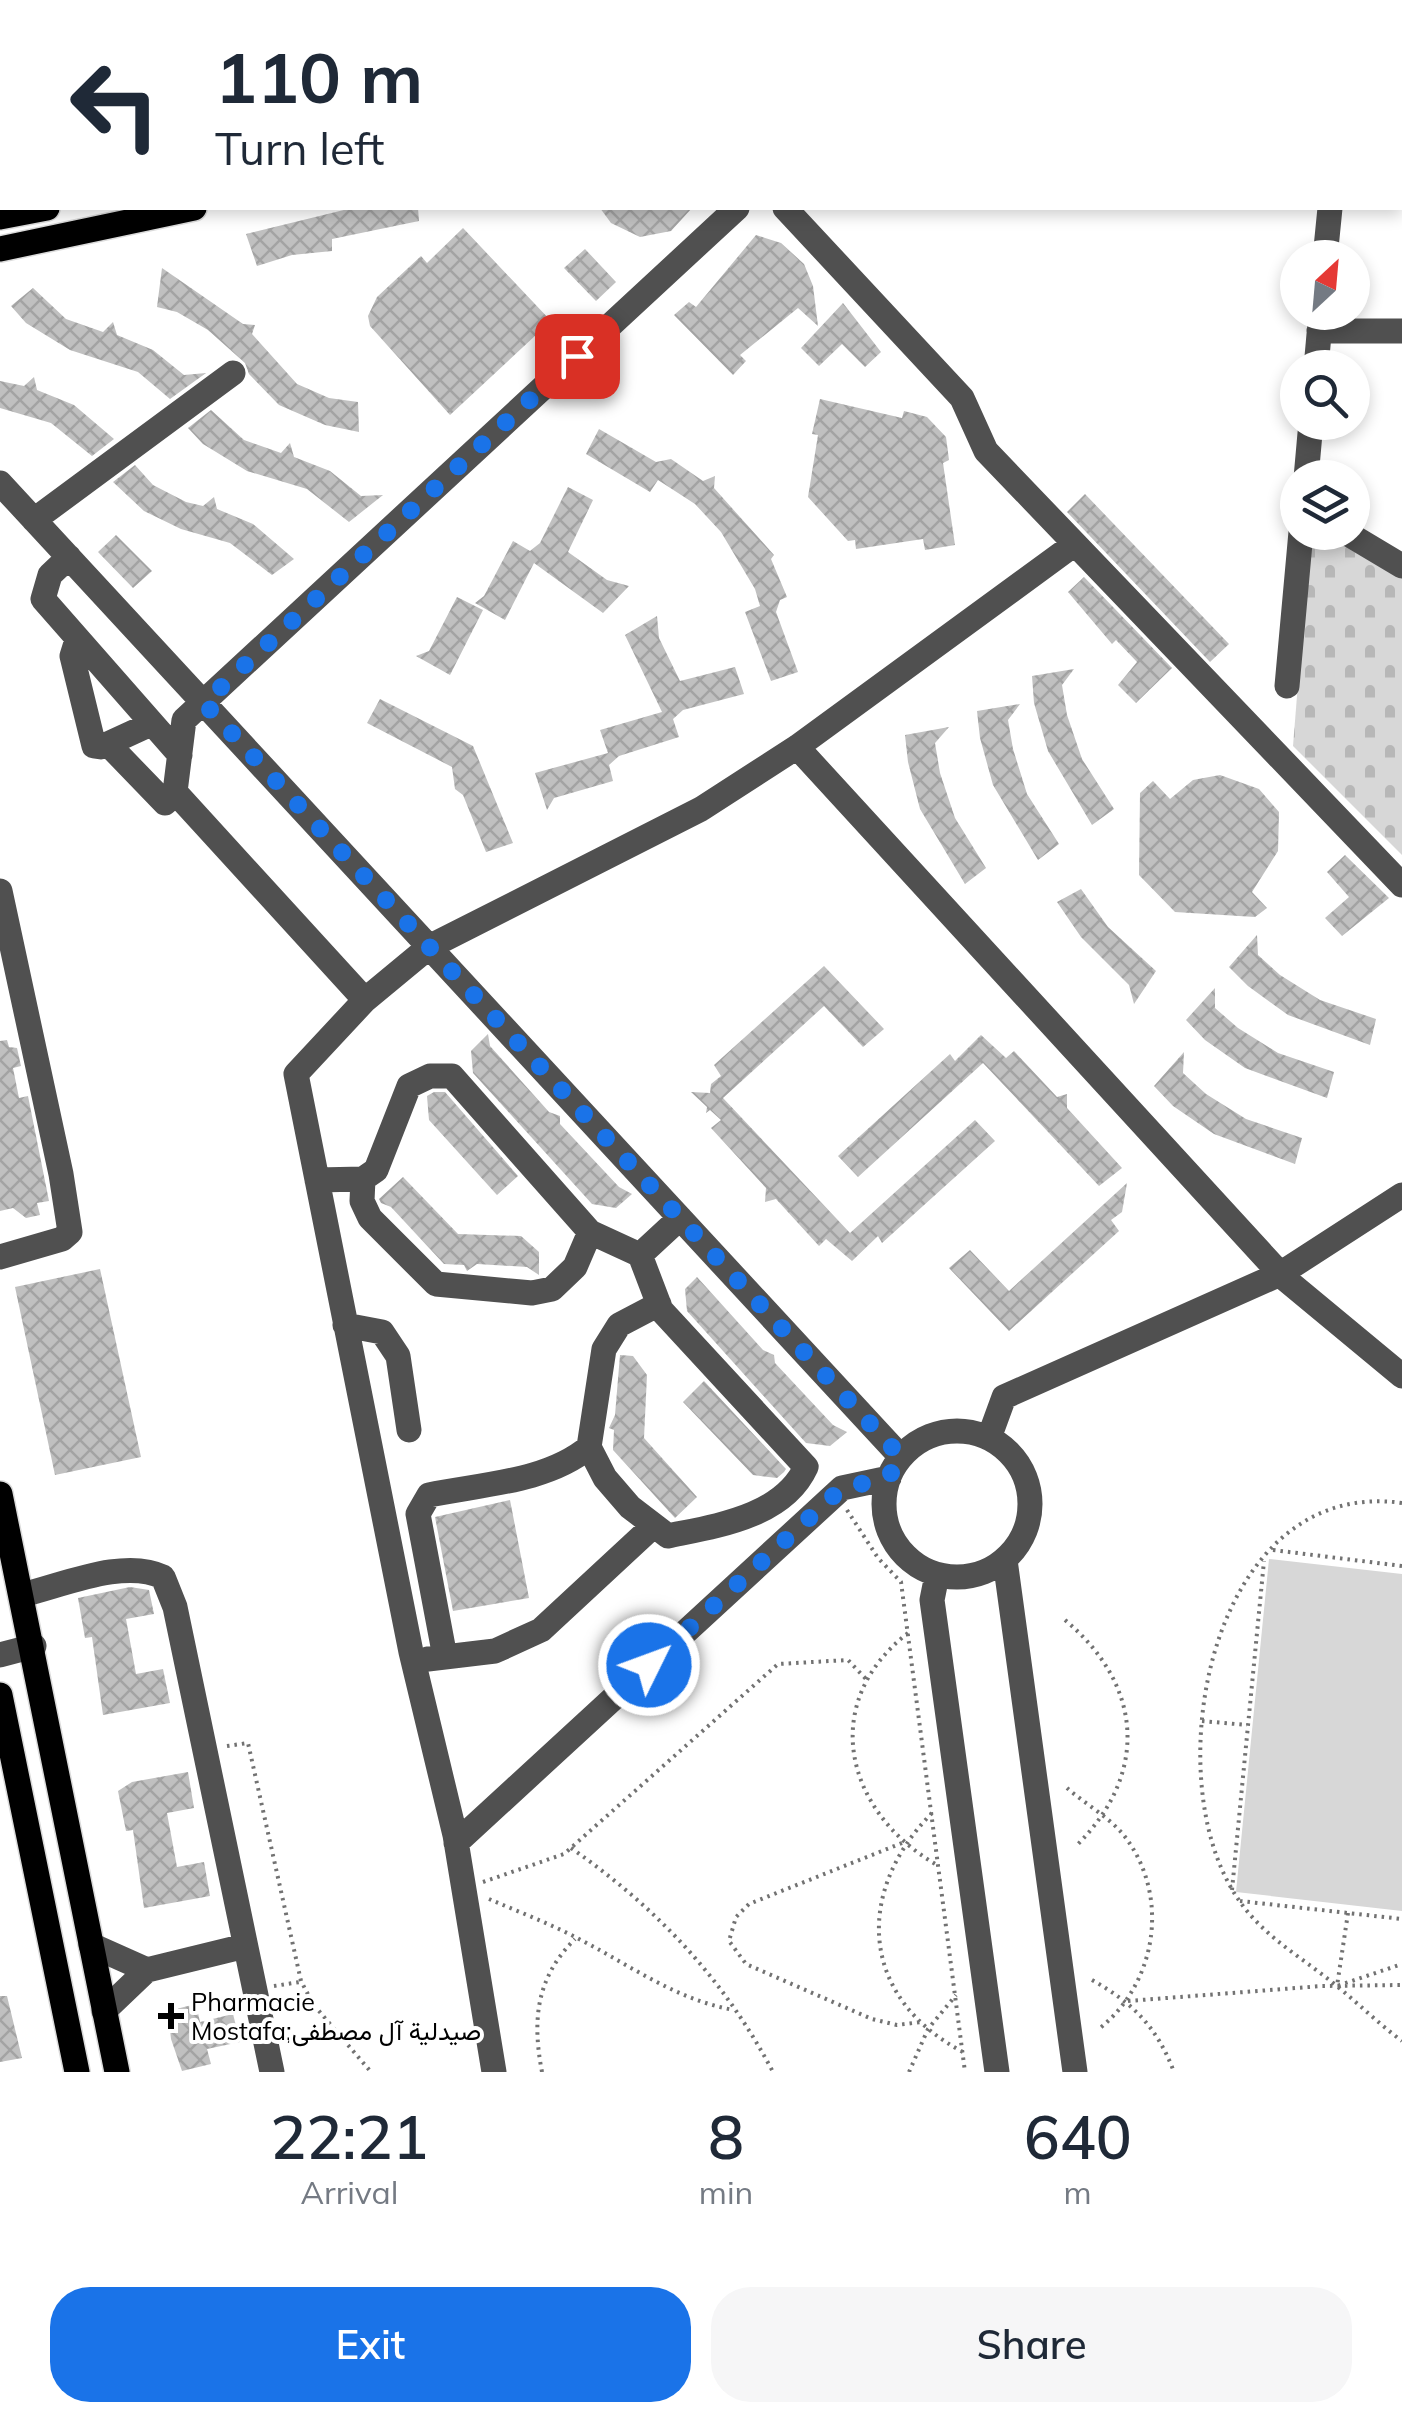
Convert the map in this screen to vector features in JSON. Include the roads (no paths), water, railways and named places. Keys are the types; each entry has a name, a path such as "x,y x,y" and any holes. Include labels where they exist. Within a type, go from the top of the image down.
{"main road":[{"path":"0,217 37,210"},
{"path":"0,249 185,210"},
{"path":"0,1494 8,1568 22,1595 34,1646 117,2072"},
{"path":"0,1695 77,2072"}],"street":[{"path":"108,744 164,802 176,792 184,720 735,210"},
{"path":"786,210 962,398 986,451 1072,546 1402,885"},
{"path":"1327,240 1330,210"},
{"path":"1370,327 1402,331"},
{"path":"34,520 233,373"},
{"path":"0,482 680,1218 895,1467"},
{"path":"494,2072 456,1842 414,1661 296,1074 365,1000 430,947 700,809 797,746 1072,546"},
{"path":"1370,547 1402,566"},
{"path":"1287,686 1299,550"},
{"path":"69,557 50,575 43,599 180,755"},
{"path":"77,640 72,656 94,746 108,744 151,724"},
{"path":"797,746 1280,1274 1402,1376"},
{"path":"176,792 365,1000"},
{"path":"0,891 62,1174 70,1232 62,1239 0,1258"},
{"path":"317,1180 363,1179 376,1170 409,1086 430,1076 452,1076 590,1232 640,1255 659,1304 806,1467 787,1490 738,1522 668,1536 652,1527 604,1478 589,1448 604,1349 619,1325 659,1304"},
{"path":"363,1179 362,1201 370,1218 436,1284 532,1293 552,1289 575,1267 590,1232"},
{"path":"989,1438 1004,1397 1280,1274 1402,1196"},
{"path":"640,1255 680,1218"},
{"path":"346,1325 382,1332 398,1356 409,1430"},
{"path":"456,1842 842,1488 895,1467 920,1441 942,1432 966,1432 989,1438 1009,1452 1023,1472 1030,1495 1030,1519 1021,1542 1005,1560 984,1573 960,1578 914,1564 898,1547 887,1525 884,1502 895,1467"},
{"path":"445,1656 418,1514 430,1495 542,1472 574,1460 589,1448"},
{"path":"414,1661 495,1651 541,1630 652,1527"},
{"path":"1005,1560 1076,2072"},
{"path":"22,1595 146,1568 163,1576 175,1607 206,1748 272,2072"},
{"path":"937,1574 932,1600 997,2072"},
{"path":"0,1655 34,1646"},
{"path":"91,1945 147,1970"},
{"path":"104,2011 147,1970 245,1946"}],"place":[{"name":"Pharmacie Mostafa;صيدلية آل مصطفى","path":"171,2016"}]}
